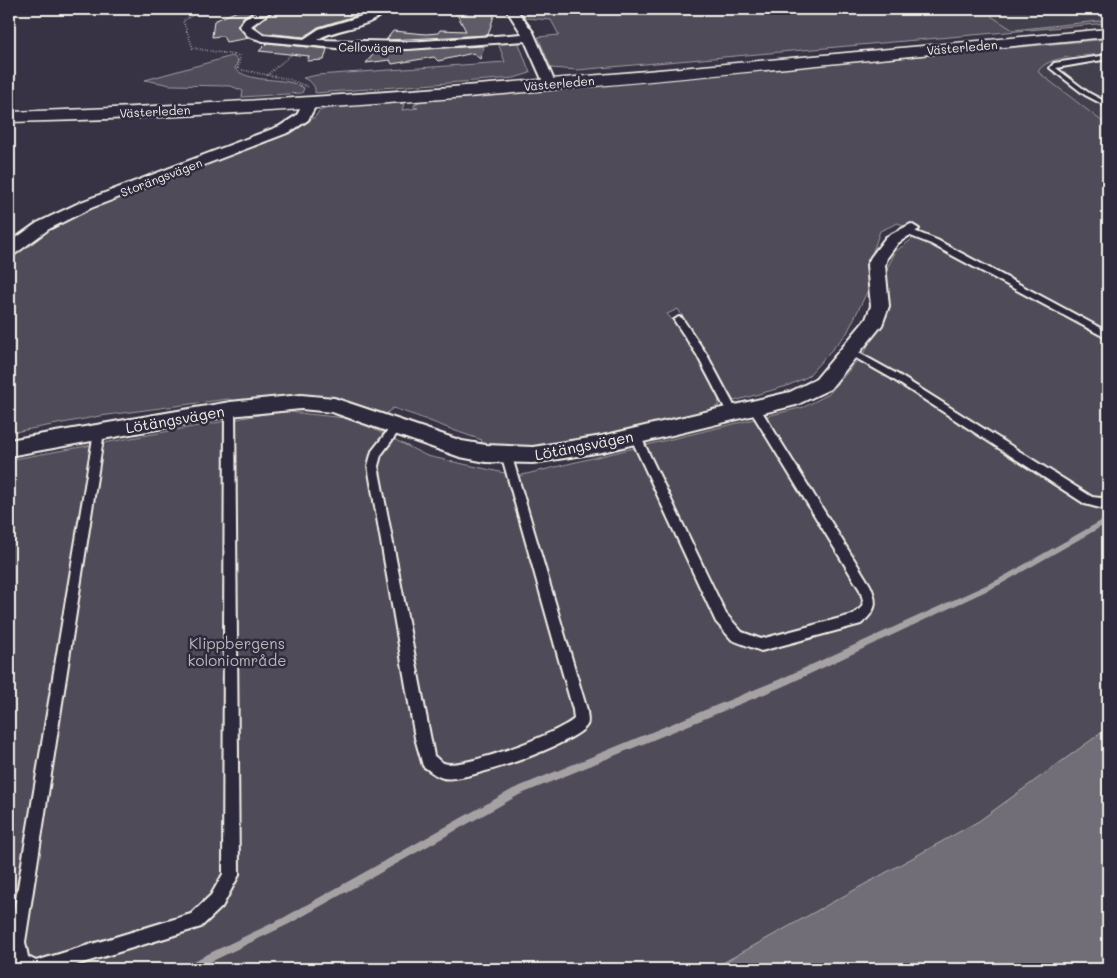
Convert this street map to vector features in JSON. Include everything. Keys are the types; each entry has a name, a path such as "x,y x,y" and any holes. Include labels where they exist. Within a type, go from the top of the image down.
{"main road":[{"name":"Västerleden","path":"9,117 310,103 1108,33"}],"street":[{"name":"Cellovägen","path":"268,9 249,20 245,26 247,31 256,36 341,47 404,47 529,37"},
{"path":"306,43 326,31 367,19 381,9"},
{"path":"511,9 529,37 549,83"},
{"name":"Storängsvägen","path":"9,250 43,226 78,208 285,129 303,117 310,103"},
{"name":"Lötängsvägen","path":"9,448 230,409 282,403 318,403 334,405 460,449 507,457 561,453 796,398 816,388 850,351 879,314 876,265 879,256 892,240 908,230"}],"lane":[{"path":"1108,57 1054,65 1054,71 1087,94 1108,105"},
{"path":"1087,94 1108,113"},
{"path":"908,230 934,242 1108,336"},
{"path":"679,320 702,355 733,413"},
{"path":"850,351 894,376 1089,501 1100,502 1108,500"},
{"path":"635,436 721,618 737,636 749,642 768,644 856,620 868,610 869,600 866,589 754,408"},
{"path":"99,432 17,942 21,962 35,969 195,921 211,910 223,893 231,875 230,409"},
{"path":"397,427 376,454 373,466 422,738 428,761 444,771 457,771 557,739 570,732 580,722 580,710 507,457"}],"path":[{"path":"201,9 183,21 193,48 240,56 238,68 266,76 306,83 310,87 310,103"},
{"path":"266,76 299,46 306,43"}],"shaded area":[{"path":"997,9 1108,9 1108,20 1013,30 991,16"},
{"path":"1108,54 1108,126 1038,72 1041,66 1052,60"},
{"path":"1108,728 1108,969 712,969 979,821"}],"green space":[{"path":"521,9 997,9 991,16 1013,30 1108,20 1108,23 577,70 551,68 538,37 559,35 551,20 526,18 520,11"},
{"name":"Klippbergens koloniområde","path":"1108,39 1108,54 1059,59 1043,66 1038,72 1108,126 1108,728 979,821 712,969 9,969 9,460 281,411 354,419 427,456 518,476 804,407 829,394 866,350 880,317 887,268 896,251 919,234 898,223 880,231 868,266 870,286 847,333 807,377 787,386 734,401 678,309 667,314 692,345 707,369 717,393 719,405 700,415 550,449 479,450 482,440 393,408 386,414 334,399 245,404 228,399 100,416 9,433 9,256 35,235 97,204 282,135 315,117 319,111 327,108 397,103 404,104 402,110 418,108 414,107 414,105 419,102 446,99"},
{"path":"518,41 530,73 514,78 315,93 315,88 312,84 303,78 317,75 505,62 498,43"},
{"path":"232,56 238,60 235,69 243,74 260,79 296,84 304,88 302,93 242,97 243,91 231,86 171,85 145,80"}],"building":[{"path":"242,9 258,9 244,16 237,26 249,38 226,42 223,36 212,37 214,21"},
{"path":"276,9 370,9 358,15 318,27 304,37 264,33 254,26"},
{"path":"454,9 496,9 488,35 386,40 393,31 426,34 438,33 440,30 466,31"},
{"path":"267,43 327,49 324,60 307,61 309,56 259,51"},
{"path":"484,46 480,59 473,53 438,61 434,57 392,64 390,60 366,63 376,51"}],"waterway":[{"path":"186,969 286,921 516,792 781,683 999,582 1108,520"}]}
